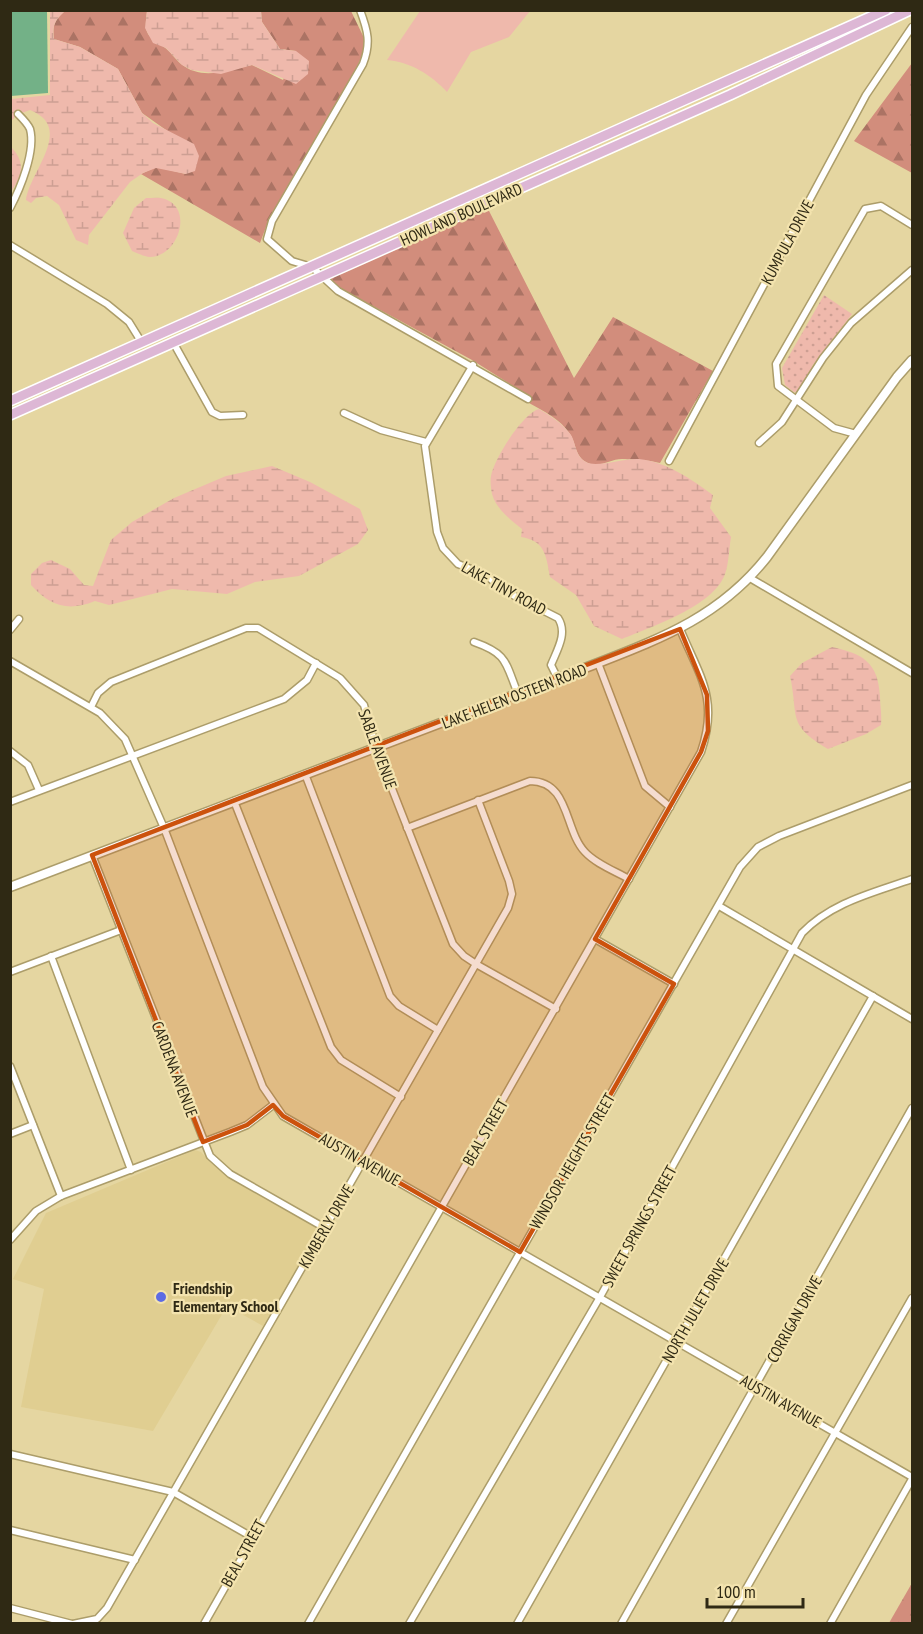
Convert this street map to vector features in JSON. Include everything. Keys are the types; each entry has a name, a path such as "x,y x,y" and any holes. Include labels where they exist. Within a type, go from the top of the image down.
{"main road":[{"name":"HOWLAND BOULEVARD","path":"10,401 886,10"},
{"name":"HOWLAND BOULEVARD","path":"10,415 688,113 910,10"},
{"path":"688,113 698,100 730,85 737,78"},
{"path":"628,139 640,128 669,114 675,104"}],"street":[{"path":"360,10 368,31 369,49 272,221 267,239 292,261 312,267 339,291 473,365 528,399"},
{"name":"KUMPULA DRIVE","path":"669,461 866,95 912,27"},
{"path":"10,208 22,183 30,147 30,129 18,114"},
{"path":"856,434 834,428 778,386 776,364 865,209 881,207 912,225"},
{"path":"10,245 108,304 129,322 142,343"},
{"path":"759,443 782,422 823,358 851,323 912,270"},
{"path":"173,342 212,412 220,416 243,416"},
{"name":"LAKE HELEN OSTEEN ROAD","path":"10,887 558,679 680,629 716,607 750,578 912,360"},
{"path":"344,413 381,430 426,442 473,365"},
{"name":"LAKE TINY ROAD","path":"426,442 432,502 443,548 459,564 486,575 505,591 558,618 562,625 562,639 551,665 558,679"},
{"path":"750,578 912,673"},
{"path":"10,630 19,619"},
{"name":"SABLE AVENUE","path":"91,707 98,693 111,682 246,628 258,628 340,678 364,705 376,748 449,935 464,956 556,1009"},
{"name":"BEAL STREET","path":"204,1623 701,753 710,714 707,695 680,629"},
{"path":"474,642 493,649 504,657 518,694"},
{"name":"AUSTIN AVENUE","path":"10,661 91,707 117,729 134,756 164,828 263,1087 273,1105 283,1116 836,1432 912,1478"},
{"path":"10,802 284,699 307,680 316,663"},
{"path":"598,663 645,786 670,807"},
{"path":"10,752 28,765 39,790"},
{"path":"305,774 390,996 399,1006 438,1030"},
{"path":"407,828 530,780 539,781 553,787 561,798 576,841 587,854 629,879"},
{"name":"WINDSOR HEIGHTS STREET","path":"308,1623 740,867 758,847 779,836 912,785"},
{"name":"KIMBERLY DRIVE","path":"10,1608 73,1623 97,1619 135,1560 508,908 512,894 478,800"},
{"path":"234,801 331,1047 341,1060 401,1097"},
{"name":"CARDENA AVENUE","path":"92,855 210,1156 230,1174 325,1228"},
{"name":"SWEET SPRINGS STREET","path":"410,1623 600,1298 802,933 816,918 839,905 912,879"},
{"path":"718,906 912,1019"},
{"path":"10,972 121,930"},
{"path":"595,939 674,984"},
{"path":"51,957 131,1170"},
{"name":"NORTH JULIET DRIVE","path":"517,1623 873,996"},
{"path":"10,1066 61,1196"},
{"path":"10,1240 36,1211 61,1196 247,1125 273,1105"},
{"name":"CORRIGAN DRIVE","path":"621,1623 912,1108"},
{"path":"10,1134 33,1125"},
{"path":"726,1623 912,1298"},
{"path":"10,1454 173,1492 252,1537"},
{"path":"830,1623 912,1478"},
{"path":"10,1530 135,1560"}],"highlighted area":[{"path":"680,629 707,695 708,731 701,752 595,939 674,984 520,1252 283,1116 273,1105 247,1125 203,1142 92,855"}],"shaded area":[{"path":"11,10 47,11 48,93 11,96"},
{"name":"Friendship Elementary School","path":"195,1150 201,1152 212,1164 316,1228 317,1235 263,1326 227,1306 153,1431 21,1407 44,1289 13,1279 46,1213"}],"green space":[{"path":"50,11 65,11 55,23 54,39 80,47 118,69 142,113 153,123 194,144 199,156 195,171 186,174 156,168 130,182 89,235 88,245 76,240 59,205 47,196 36,198 31,203 26,200 50,139 49,128 43,118 30,110 22,113 19,109 14,112 16,116 11,121 11,99 50,95"},
{"path":"65,11 147,11 146,29 153,40 189,69 206,73 252,65 283,80 296,51 280,49 262,22 261,11 351,11 365,40 366,48 348,85 269,219 260,243 141,174 156,167 186,174 166,130 142,113 118,69 80,47 54,39 55,23"},
{"path":"147,11 261,11 262,22 280,49 296,51 309,61 308,74 296,84 252,65 221,74 192,70 182,65 166,48 153,43 145,28"},
{"path":"420,11 530,11 509,37 471,52 447,92 420,70 404,63 387,60"},
{"path":"912,63 912,173 854,141"},
{"path":"11,147 19,158 21,168 12,190"},
{"path":"146,198 163,198 174,204 179,212 180,222 175,241 160,255 150,257 132,251 123,233 134,208"},
{"path":"487,207 574,378 613,317 713,371 660,463 627,459 595,464 586,462 580,456 572,438 562,424 529,403 532,398 472,360 340,288 328,277"},
{"path":"824,295 852,314 812,366 814,372 800,391 794,392 785,385 782,368"},
{"path":"539,409 568,431 580,456 586,462 596,464 633,459 649,461 678,472 713,495 710,508 731,537 725,574 719,585 708,596 664,622 622,639 594,626 576,595 550,577 540,546 521,537 522,529 500,509 492,494 491,476 503,448 525,419"},
{"path":"272,466 310,482 360,509 368,530 358,544 299,576 255,582 227,594 172,589 109,605 95,601 68,606 52,602 31,585 31,574 42,563 51,560 70,569 84,585 93,586 111,540 132,522 174,498 226,476"},
{"path":"832,647 860,657 872,667 879,684 881,725 866,734 828,749 800,726 795,711 790,676 802,663"},
{"path":"912,1583 912,1623 889,1623"}],"place":[{"name":"Friendship Elementary School","path":"161,1297"}]}
